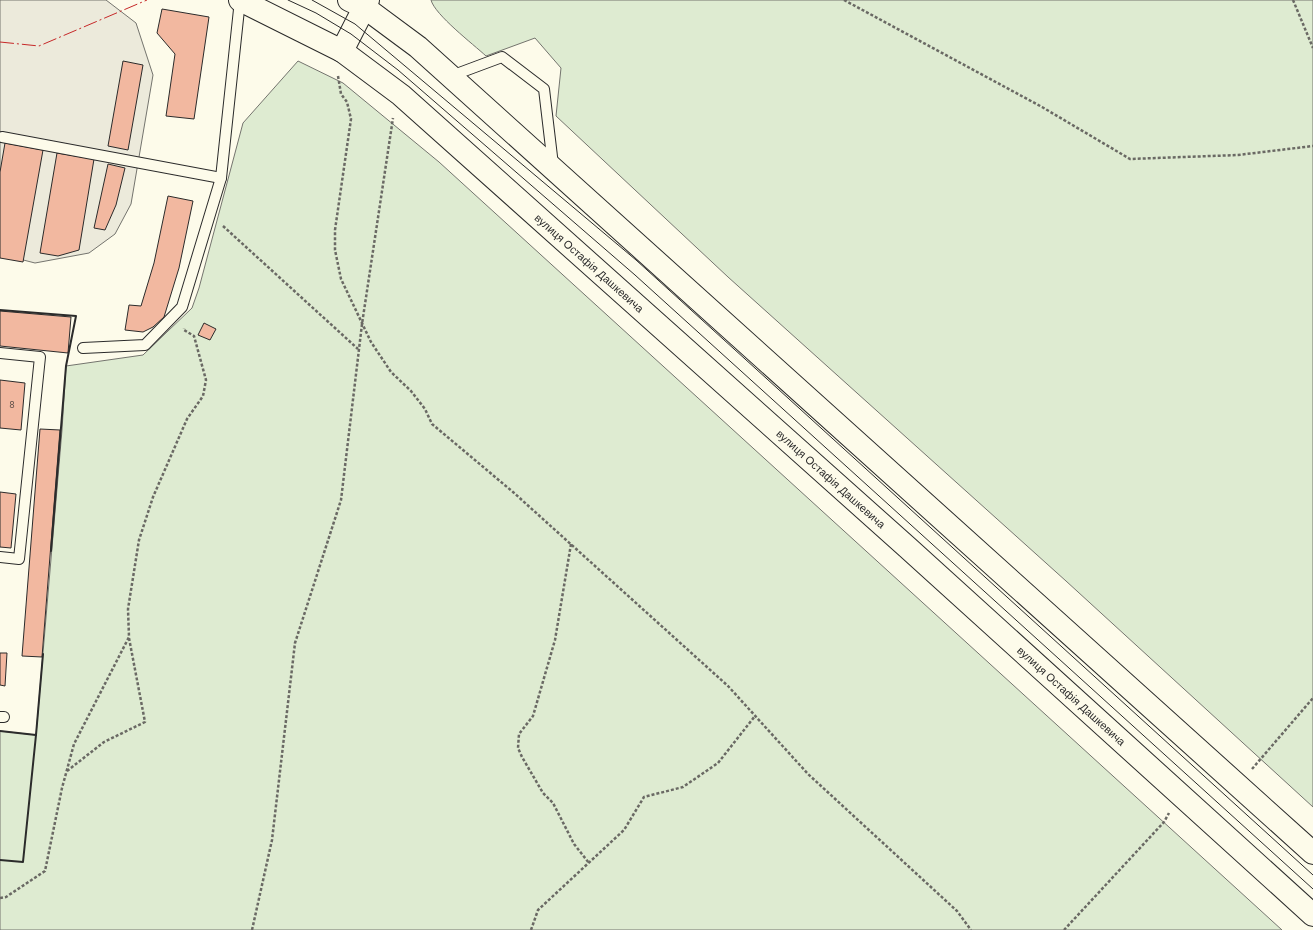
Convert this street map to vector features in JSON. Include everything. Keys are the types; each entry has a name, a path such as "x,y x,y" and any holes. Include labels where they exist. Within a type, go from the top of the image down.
{"street":[{"name":"вулиця Остафія Дашкевича","path":"240,0 339,60 401,95 901,542 1313,914"},
{"path":"339,60 360,2 418,47 451,76 1313,853"}],"lane":[{"path":"82,348 145,345 182,307 221,178 240,0"},
{"path":"451,76 502,57 544,89 553,169"},
{"path":"2,137 221,178"},
{"path":"0,353 40,357 19,559 0,557"}],"path":[{"path":"844,0 1042,107 1130,159 1238,155 1313,146"},
{"path":"1293,0 1313,48"},
{"path":"339,60 341,94 347,102 351,119 335,230 335,250 342,279 362,324 371,342 391,372 411,391 425,409 432,424 513,492 728,686 808,774 957,911 972,930"},
{"path":"252,930 272,840 295,643 341,500 362,324 394,113 401,95"},
{"path":"211,214 359,350"},
{"path":"66,772 104,742 145,722 129,637 128,609 139,540 153,497 187,419 203,396 206,380 194,336 184,330 182,307"},
{"path":"571,544 555,640 533,716 519,734 518,748 543,793 553,803 574,844 589,863"},
{"path":"0,898 6,897 45,871 66,772 74,744 129,637"},
{"path":"1252,769 1313,698"},
{"path":"531,930 538,910 624,830 644,797 683,787 718,763 755,716"},
{"path":"1064,930 1164,822 1169,813"}],"green space":[{"path":"431,0 1313,0 1313,807 1066,581 728,277 556,116 561,68 535,38 486,56 439,13"},
{"path":"298,61 343,83 439,162 1282,930 0,930 0,731 36,735 66,366 143,355 192,308 199,288 243,123"}],"shaded area":[{"path":"0,0 106,0 136,23 153,75 131,204 115,234 89,253 35,263 0,254"}],"building":[{"path":"162,9 209,17 194,119 166,116 175,54 157,33"},
{"path":"123,61 143,65 128,150 108,146"},
{"path":"5,143 43,150 23,262 0,258 0,172"},
{"path":"57,153 94,159 79,250 58,256 40,253"},
{"path":"108,164 125,168 116,205 105,230 94,228"},
{"path":"168,196 193,201 179,268 164,317 153,327 143,332 125,330 129,305 141,306 154,263"},
{"path":"0,311 71,317 68,353 0,346"},
{"path":"204,323 216,329 210,340 198,335"},
{"path":"0,380 25,383 21,430 0,428"},
{"path":"40,429 60,430 42,657 22,656"},
{"path":"0,492 16,494 11,548 0,547"},
{"path":"0,653 7,653 5,686 0,685"}],"tram line":[{"path":"288,0 316,13 351,34 398,70 635,275 1313,889"},
{"path":"312,0 355,24 636,260 1313,875"}],"wall":[{"path":"0,310 76,316 66,366 51,551"},
{"path":"0,731 36,735 43,654"},
{"path":"0,860 23,862 36,735"}],"power":[{"path":"0,42 39,46 147,0"}]}
